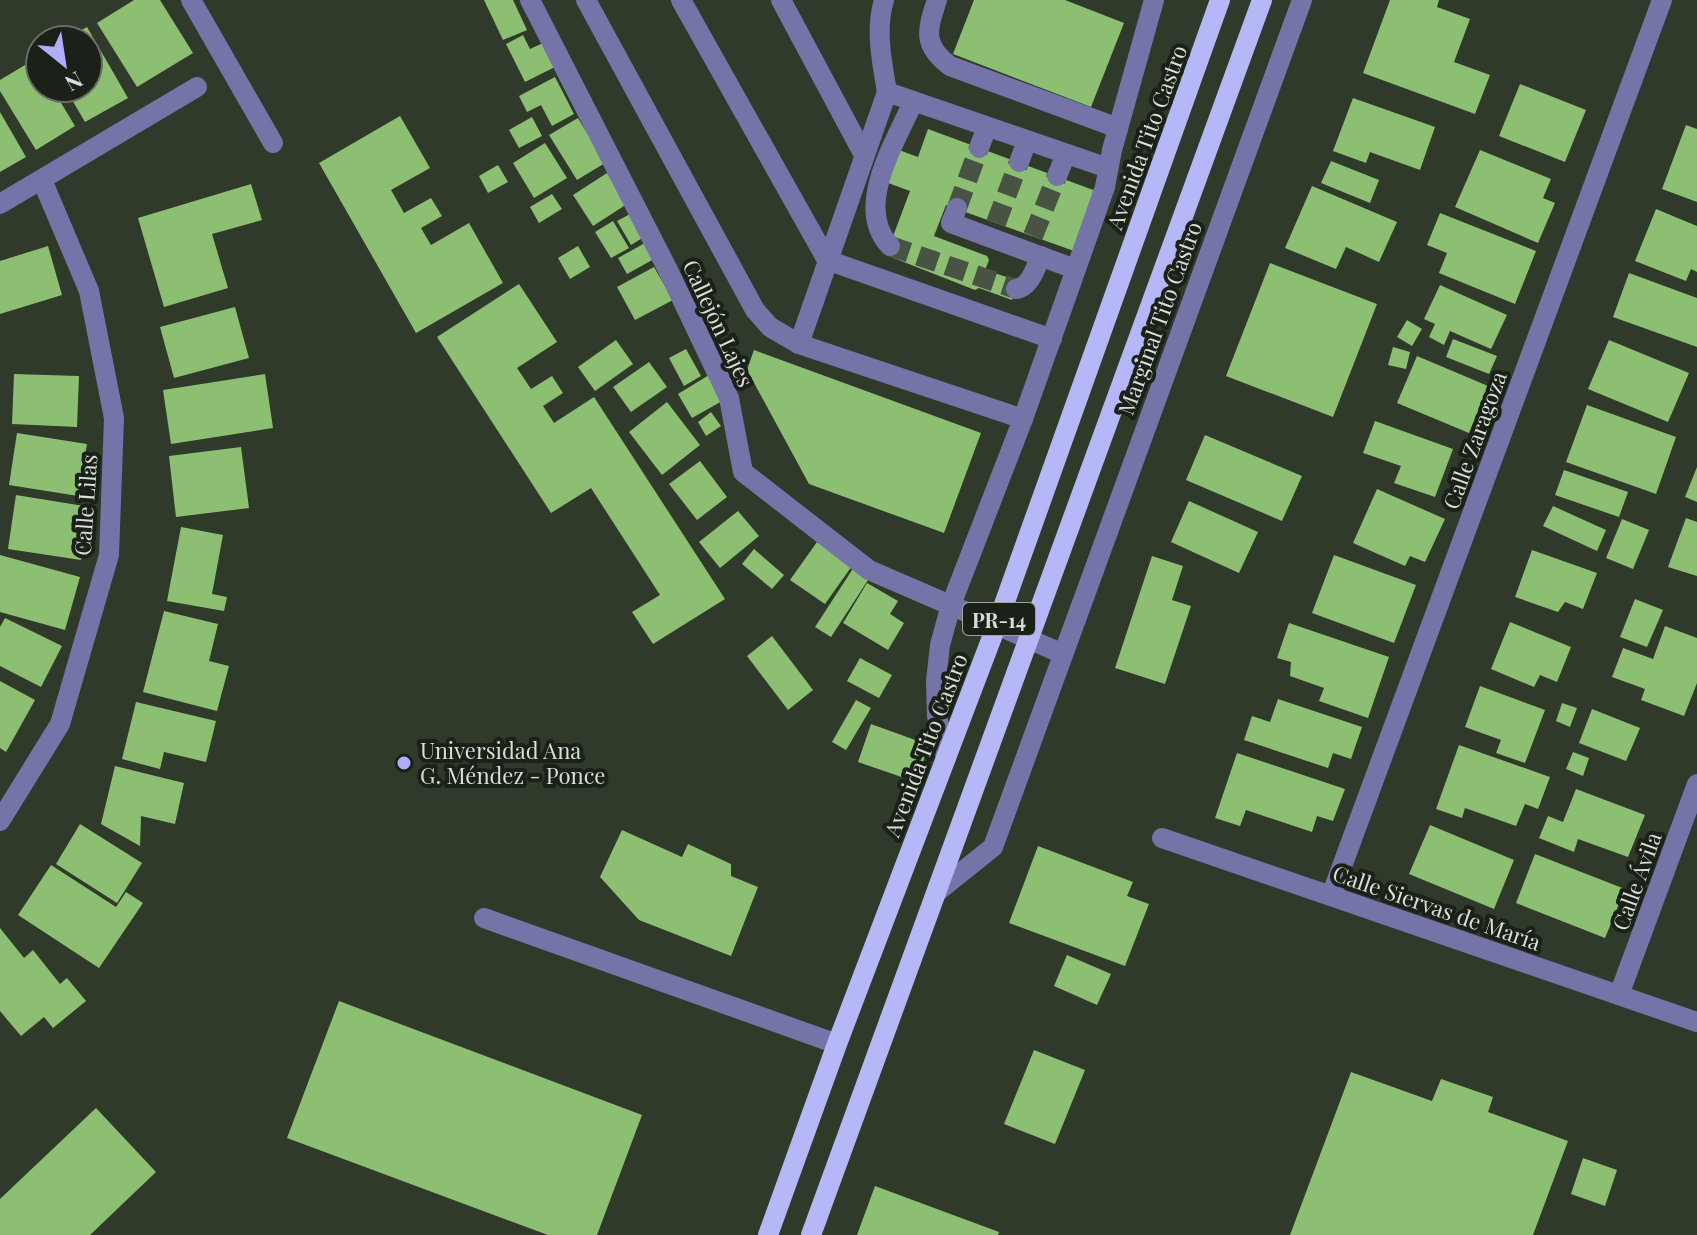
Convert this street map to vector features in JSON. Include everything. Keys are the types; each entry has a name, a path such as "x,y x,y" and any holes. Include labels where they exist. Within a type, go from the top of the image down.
{"main road":[{"name":"Avenida Tito Castro","path":"768,1235 837,1044 997,624 1220,0"},
{"name":"PR-14","path":"811,1235 1262,0"}],"street":[{"path":"191,0 273,143"},
{"name":"Callejón Lajes","path":"530,0 669,272 729,398 743,472 869,570 1061,653"},
{"path":"586,0 755,310 770,327 799,344 1023,419"},
{"path":"681,0 827,260 1052,339"},
{"path":"781,0 864,155"},
{"path":"937,0 928,35 933,50 950,66 1118,128"},
{"path":"946,758 937,716 936,681 940,645 951,605 1023,419 1105,187 1154,0"},
{"name":"Marginal Tito Castro","path":"937,892 993,847 1061,653 1302,0"},
{"name":"Calle Zaragoza","path":"1331,896 1662,0"},
{"path":"799,344 887,92 880,55 879,4"},
{"path":"0,204 197,87"},
{"path":"887,92 1108,168"},
{"path":"890,246 879,231 873,207 888,159 913,102"},
{"path":"979,148 987,127"},
{"path":"1019,162 1027,141"},
{"path":"1057,176 1066,154"},
{"name":"Calle Lilas","path":"0,821 60,724 109,555 114,418 89,291 42,180"},
{"path":"957,208 951,223 993,230 1075,269"},
{"path":"1016,289 1028,282 1034,248"},
{"name":"Calle Ávila","path":"1619,995 1697,784"},
{"name":"Calle Siervas de María","path":"1162,838 1697,1022"},
{"path":"484,918 837,1044"}],"building":[{"path":"134,0 160,0 193,53 137,87 104,34 104,24 97,23"},
{"path":"484,0 513,0 527,30 503,40"},
{"path":"974,0 1065,0 1124,23 1091,107 953,54"},
{"path":"1390,0 1439,0 1437,7 1470,19 1454,62 1490,75 1475,114 1363,73"},
{"path":"523,35 530,49 543,43 555,67 525,82 506,44"},
{"path":"104,56 128,98 85,122 74,104 104,104"},
{"path":"24,66 24,104 62,104 75,126 36,150 0,91 0,80"},
{"path":"555,77 574,114 552,126 541,105 527,112 519,96"},
{"path":"1520,84 1586,110 1565,162 1499,136"},
{"path":"1353,98 1435,127 1420,170 1370,152 1366,163 1333,151"},
{"path":"0,112 26,157 0,172"},
{"path":"400,116 430,168 391,190 404,213 431,198 442,216 421,228 431,245 469,223 503,283 416,333 319,163"},
{"path":"532,117 542,136 519,148 509,130"},
{"path":"578,118 605,163 577,180 549,135"},
{"path":"1686,125 1697,129 1697,202 1662,189"},
{"path":"928,129 1096,191 1074,251 946,205 934,236 987,256 989,260 985,270 1019,281 1012,300 979,288 975,290 886,255 910,191 888,183 899,150 918,157"},
{"path":"545,143 567,178 534,198 513,163"},
{"path":"1480,150 1551,179 1543,198 1555,203 1538,243 1455,207"},
{"path":"1331,161 1379,180 1370,203 1321,183"},
{"path":"498,165 508,182 488,193 479,176"},
{"path":"607,173 627,204 593,226 573,195"},
{"path":"251,184 262,220 212,234 228,288 164,307 138,218"},
{"path":"1312,186 1397,222 1379,262 1346,247 1336,269 1285,248"},
{"path":"552,194 562,209 539,223 530,207"},
{"path":"1656,209 1697,226 1697,272 1691,269 1686,281 1635,261"},
{"path":"1440,213 1536,251 1515,304 1439,273 1447,253 1427,245"},
{"path":"630,214 644,237 631,245 617,221"},
{"path":"613,221 629,248 611,258 595,232"},
{"path":"645,243 654,259 627,274 618,258"},
{"path":"48,246 62,295 0,314 0,261"},
{"path":"578,246 590,267 570,279 558,258"},
{"path":"1270,263 1377,304 1333,417 1226,376"},
{"path":"654,267 673,300 635,320 617,287"},
{"path":"1629,273 1697,298 1697,347 1613,317"},
{"path":"519,284 557,342 517,368 531,389 552,376 563,393 543,406 554,423 594,397 725,599 653,644 632,612 660,595 591,488 551,513 437,337"},
{"path":"1440,285 1507,315 1491,349 1450,331 1444,345 1429,337 1435,324 1424,319"},
{"path":"235,307 249,358 174,378 160,327"},
{"path":"1407,320 1422,329 1412,346 1397,337"},
{"path":"1453,339 1497,356 1489,374 1446,357"},
{"path":"616,340 633,364 595,391 578,367"},
{"path":"1609,340 1689,373 1668,422 1588,389"},
{"path":"1393,347 1410,352 1406,369 1388,365"},
{"path":"686,349 701,376 684,386 669,358"},
{"path":"754,350 981,433 944,533 809,484 747,370"},
{"path":"1417,356 1488,386 1469,433 1397,403"},
{"path":"649,362 667,387 631,412 613,387"},
{"path":"14,374 79,376 77,427 12,424"},
{"path":"265,374 273,428 171,444 163,390"},
{"path":"709,375 724,400 692,418 678,394"},
{"path":"667,402 700,445 662,475 629,432"},
{"path":"1587,405 1676,437 1656,494 1566,462"},
{"path":"711,412 721,426 706,436 698,422"},
{"path":"1375,421 1453,449 1435,497 1394,483 1401,466 1363,453"},
{"path":"17,433 87,444 78,496 9,485"},
{"path":"1205,435 1302,476 1282,521 1186,480"},
{"path":"241,447 249,508 176,517 169,456"},
{"path":"700,461 727,497 697,520 669,484"},
{"path":"1697,467 1697,502 1685,497"},
{"path":"1564,470 1628,492 1619,517 1555,495"},
{"path":"1377,489 1445,519 1425,562 1410,556 1405,566 1353,543"},
{"path":"16,495 90,507 81,560 8,549"},
{"path":"1189,501 1258,532 1239,573 1171,542"},
{"path":"1553,506 1606,530 1597,551 1543,526"},
{"path":"738,511 759,536 720,568 699,542"},
{"path":"1686,518 1697,522 1697,576 1668,567"},
{"path":"1622,519 1649,530 1633,569 1606,558"},
{"path":"181,527 223,535 212,594 227,597 224,611 167,601"},
{"path":"817,542 852,566 825,604 790,580"},
{"path":"754,549 784,575 772,589 742,564"},
{"path":"1532,550 1597,573 1583,609 1565,602 1558,612 1515,597"},
{"path":"0,555 80,577 65,630 0,612"},
{"path":"1334,555 1416,585 1394,643 1312,613"},
{"path":"1152,556 1183,566 1172,600 1191,606 1165,684 1115,668"},
{"path":"854,567 870,577 831,637 815,627"},
{"path":"867,583 898,601 890,614 904,623 888,650 843,623"},
{"path":"1635,599 1663,610 1647,647 1620,637"},
{"path":"164,611 218,624 209,661 229,666 217,711 143,692"},
{"path":"5,618 62,646 41,687 0,666 0,627"},
{"path":"1510,622 1571,647 1557,682 1540,675 1534,687 1491,669"},
{"path":"1289,623 1389,657 1368,718 1319,701 1324,688 1290,676 1291,662 1277,658"},
{"path":"1665,626 1697,638 1697,683 1684,716 1641,700 1645,689 1612,677 1623,648 1653,659"},
{"path":"772,636 813,690 788,710 747,656"},
{"path":"860,658 892,675 879,698 847,681"},
{"path":"0,681 35,700 6,752 0,748"},
{"path":"1480,686 1545,710 1525,763 1496,753 1501,740 1465,727"},
{"path":"1278,699 1362,727 1351,759 1333,753 1328,768 1244,740 1252,716 1270,722"},
{"path":"856,700 871,708 846,750 832,742"},
{"path":"136,702 216,721 206,762 164,752 160,769 122,759"},
{"path":"1562,703 1577,708 1570,727 1556,721"},
{"path":"1592,709 1640,728 1626,761 1579,743"},
{"path":"871,724 929,745 916,782 858,762"},
{"path":"1459,745 1550,777 1538,809 1525,804 1516,826 1465,808 1462,818 1436,809"},
{"path":"1573,752 1589,758 1583,776 1566,769"},
{"path":"1237,753 1345,789 1333,821 1317,816 1312,832 1246,810 1240,826 1215,818"},
{"path":"115,766 184,783 175,824 141,816 140,846 101,824"},
{"path":"1576,789 1645,815 1628,857 1578,839 1574,852 1539,838 1548,816 1563,822"},
{"path":"80,824 142,863 117,903 56,864"},
{"path":"1430,825 1514,860 1494,909 1409,874"},
{"path":"622,830 682,857 688,844 731,864 731,876 758,887 731,956 639,920 600,877"},
{"path":"1038,846 1133,882 1127,896 1149,904 1125,966 1009,923"},
{"path":"1535,854 1625,889 1605,938 1516,903"},
{"path":"51,865 116,907 126,892 143,903 99,968 18,915"},
{"path":"0,928 24,958 33,950 60,984 67,978 86,1001 53,1028 44,1017 21,1036 0,1011"},
{"path":"1067,955 1111,974 1097,1005 1054,986"},
{"path":"339,1001 642,1115 597,1235 548,1235 287,1138"},
{"path":"1034,1050 1085,1070 1055,1144 1004,1124"},
{"path":"1351,1072 1432,1101 1441,1079 1493,1097 1488,1112 1568,1141 1533,1235 1290,1235"},
{"path":"96,1108 156,1172 90,1235 0,1235 0,1199"},
{"path":"1583,1158 1617,1170 1605,1206 1571,1194"},
{"path":"875,1186 999,1232 998,1235 857,1235"}],"tunnel":[{"path":"957,208 979,148"},
{"path":"996,223 1019,162"},
{"path":"1033,236 1057,176"},
{"path":"890,246 1016,289"}],"place":[{"name":"Universidad Ana G. Méndez - Ponce","path":"404,763"}]}
